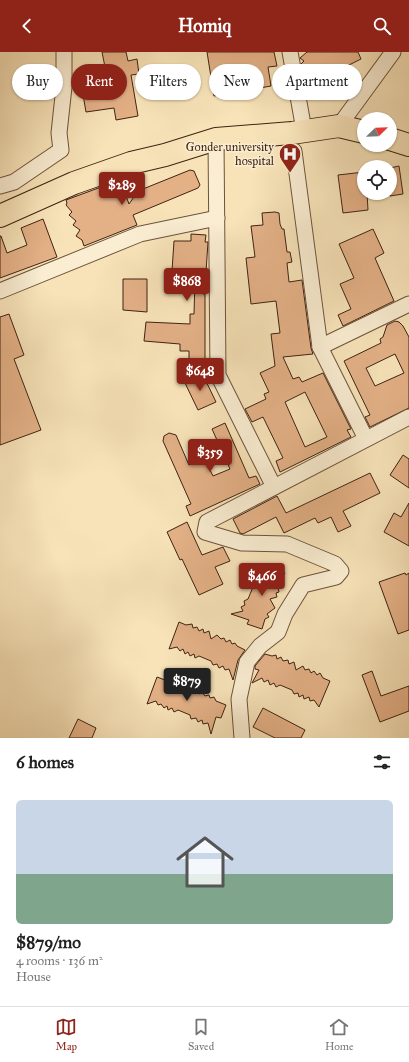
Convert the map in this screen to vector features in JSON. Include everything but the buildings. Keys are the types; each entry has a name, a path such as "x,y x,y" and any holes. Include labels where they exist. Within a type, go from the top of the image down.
{"highway":[{"path":"0,216 74,183 131,163 165,155 216,139 292,133 339,126 357,130"},
{"path":"397,141 409,145"}],"street":[{"path":"0,186 14,182 61,150 59,133 64,87 64,52"},
{"path":"290,52 304,130"},
{"path":"339,126 393,52"},
{"path":"216,139 218,375 274,487"},
{"path":"294,151 320,347 366,440"},
{"path":"0,292 140,234 217,218"},
{"path":"320,347 409,304"},
{"path":"242,738 240,699 247,662 260,646 278,632 285,614 303,585 336,577 341,571 335,564 287,544 242,543 205,532 207,522 409,417"}],"place":[{"name":"Gonder university hospital","path":"290,174"}]}
